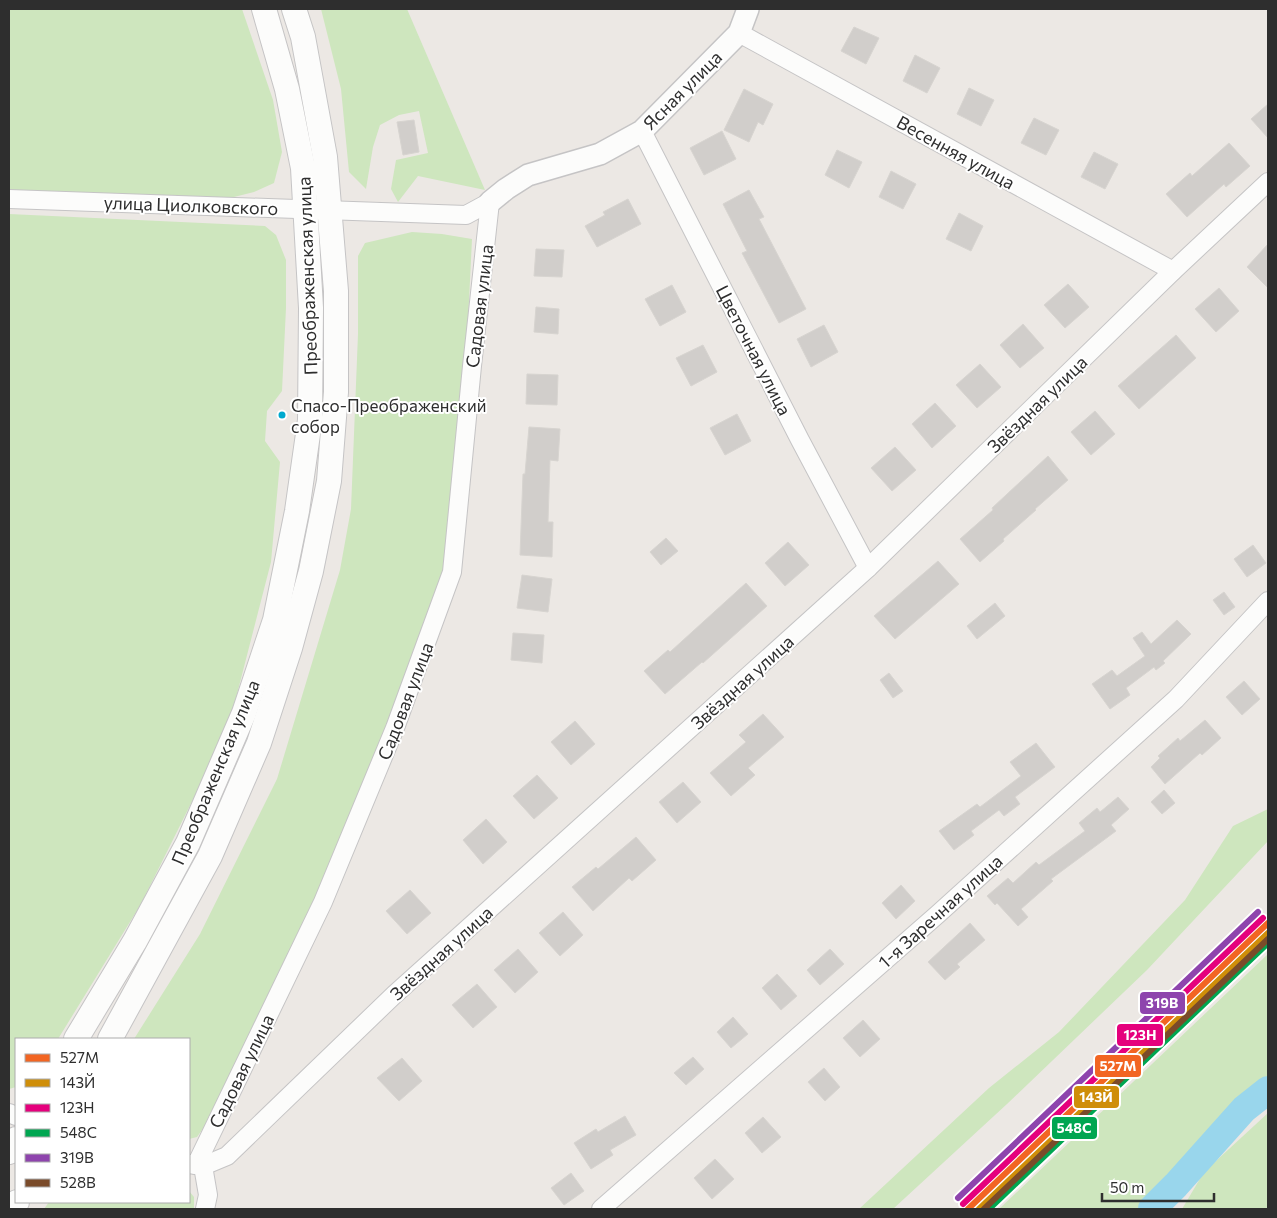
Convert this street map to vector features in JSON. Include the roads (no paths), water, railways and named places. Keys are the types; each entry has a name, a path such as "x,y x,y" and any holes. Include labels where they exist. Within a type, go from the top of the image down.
{"main road":[{"name":"Преображенская улица","path":"77,1038 135,941 188,843 244,713 275,620 297,511 310,420 311,308 303,168 289,98 264,9"},
{"name":"Преображенская улица","path":"111,1038 210,856 260,743 290,648 311,571 329,481 336,392 336,291 324,148 303,37 294,9"},
{"path":"9,1152 15,1141"}],"street":[{"name":"Ясная улица","path":"490,202 528,175 600,154 642,131 739,33 748,9"},
{"name":"Весенняя улица","path":"739,33 1173,270"},
{"name":"Цветочная улица","path":"642,131 800,440 868,568"},
{"name":"Звёздная улица","path":"196,1165 227,1156 394,995 868,568 1173,270 1268,182"},
{"name":"улица Циолковского","path":"9,199 466,216 490,202"},
{"name":"Садовая улица","path":"196,1165 324,902 396,728 452,572 490,202"},
{"name":"1-я Заречная улица","path":"601,1209 938,914 1176,699 1268,602"},
{"path":"196,1165 208,1195 205,1209"}],"waterway":[{"path":"1152,1209 1244,1109 1268,1090"}],"place":[{"name":"Спасо-Преображенский собор","path":"282,415"}]}
